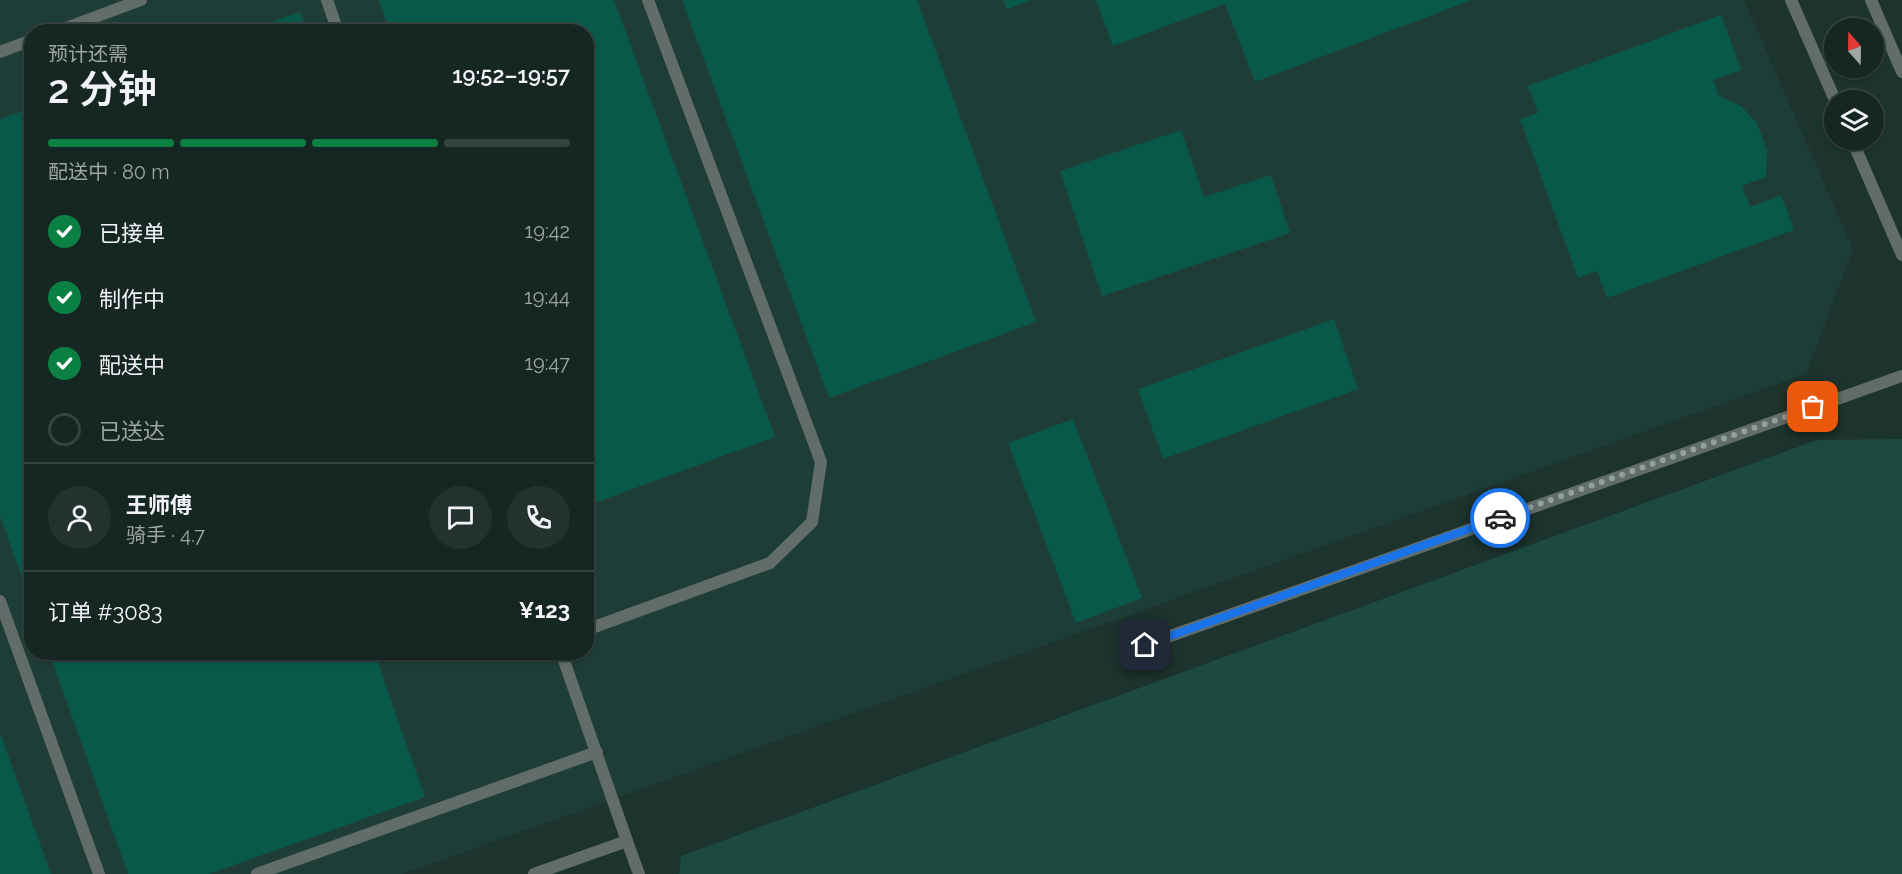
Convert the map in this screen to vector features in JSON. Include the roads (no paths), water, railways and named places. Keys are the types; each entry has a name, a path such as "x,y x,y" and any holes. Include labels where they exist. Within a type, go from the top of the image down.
{"street":[{"path":"76,24 141,0"},
{"path":"327,0 335,24"},
{"path":"594,627 770,563 812,522 821,462 648,0"},
{"path":"1791,0 1831,90"},
{"path":"1871,0 1902,72"},
{"path":"0,52 24,43"},
{"path":"1856,150 1902,255"},
{"path":"1145,645 1902,376"},
{"path":"0,601 99,874"},
{"path":"564,660 639,874"},
{"path":"257,874 597,752"},
{"path":"534,874 627,841"}]}
